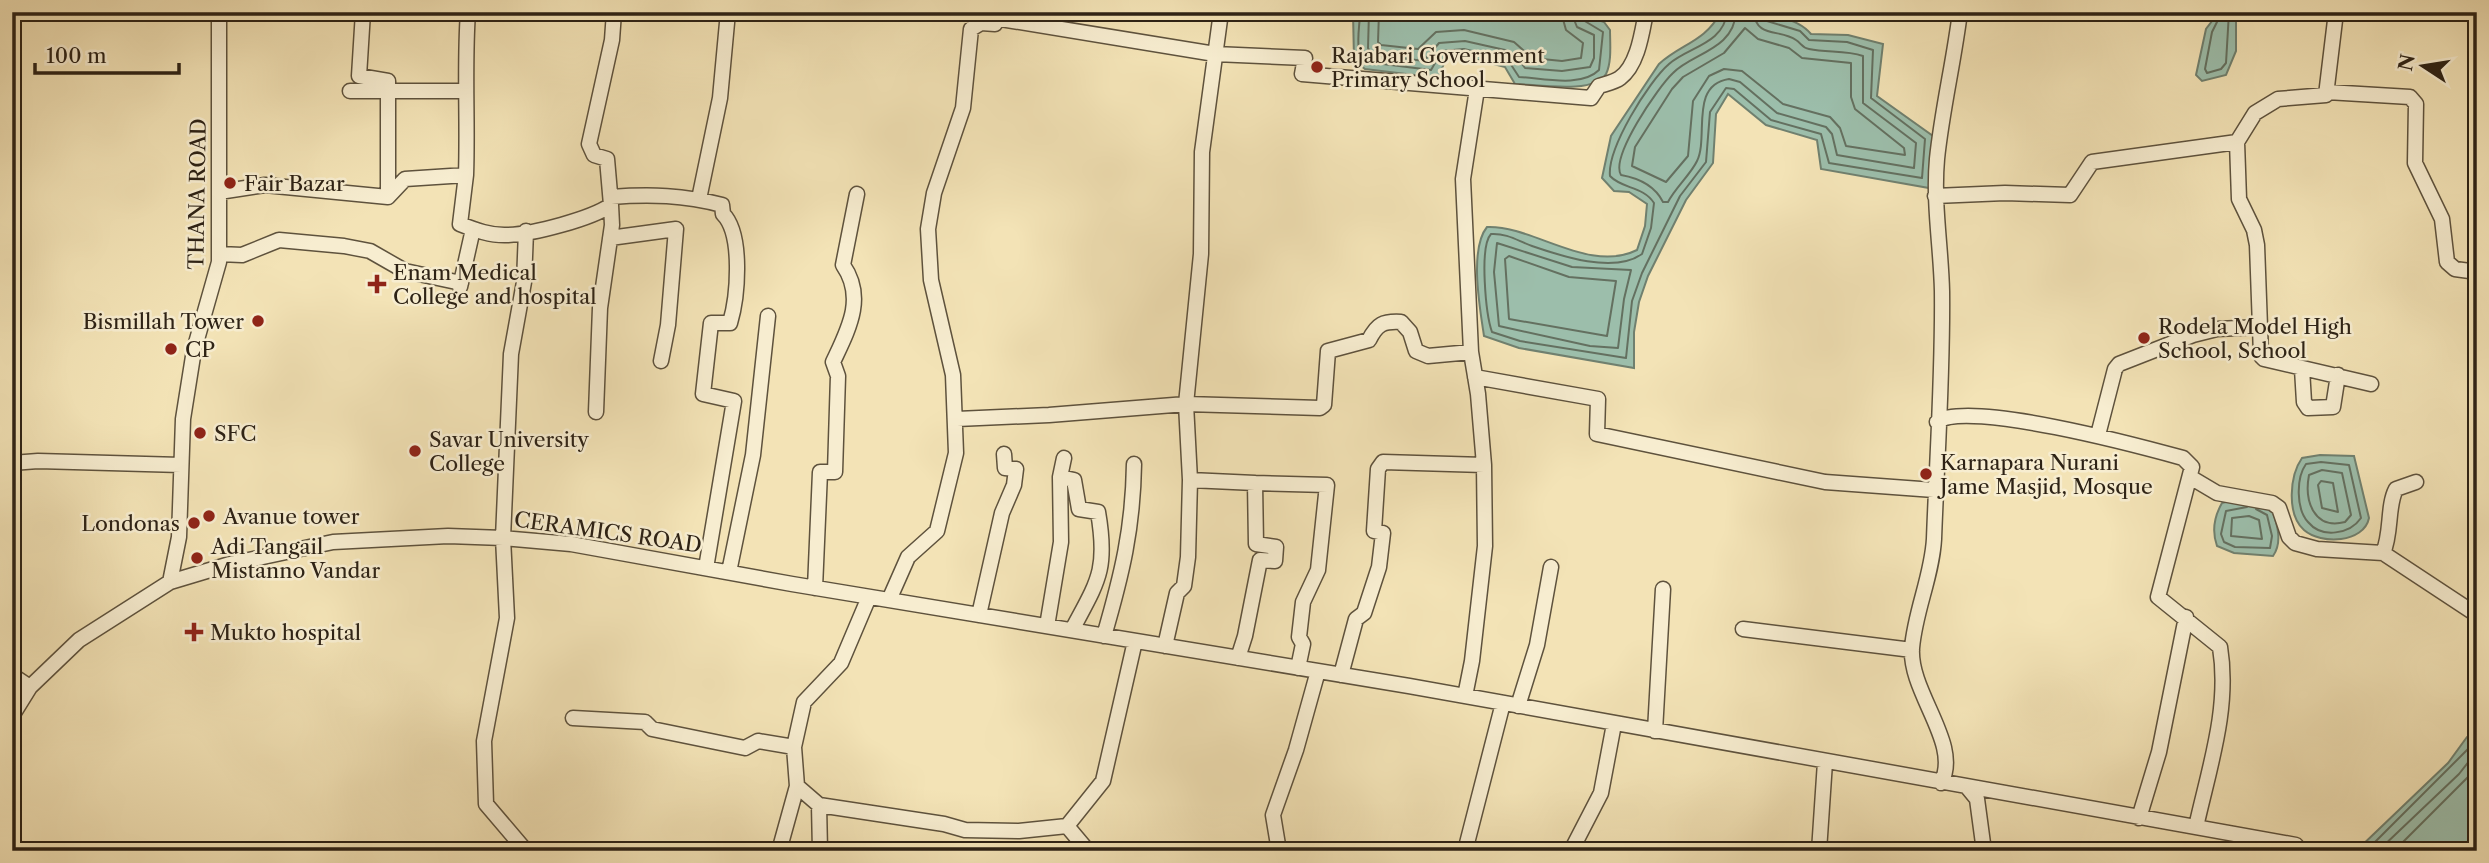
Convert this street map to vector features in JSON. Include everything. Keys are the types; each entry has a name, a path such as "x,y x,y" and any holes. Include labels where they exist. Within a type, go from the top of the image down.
{"street":[{"name":"THANA ROAD","path":"170,582 179,537 183,419 194,350 216,282 219,254 219,12"},
{"path":"363,12 359,76 388,81 388,197"},
{"path":"468,12 464,61 468,122 466,175 460,224 508,235 596,215 611,201 667,194 722,205 723,214 732,223 736,257 735,304 730,323 710,323 703,394 734,401 706,568"},
{"path":"596,412 598,321 610,238 611,201 607,159 594,155 589,144 612,40 614,12"},
{"path":"699,199 720,98 728,12"},
{"path":"958,12 1006,17 1215,54 1305,58 1302,74 1591,98 1599,86 1620,78 1629,65 1640,44 1646,12"},
{"path":"1165,646 1177,593 1184,586 1188,557 1190,480 1186,404 1201,254 1202,152 1221,12"},
{"path":"1941,783 1947,756 1921,695 1912,650 1934,542 1942,300 1935,196 1937,158 1959,12"},
{"path":"2328,92 2336,12"},
{"path":"889,600 908,557 937,531 956,453 957,419 953,375 931,280 928,229 934,193 963,108 971,29 981,23 1000,24 1006,17"},
{"path":"1465,696 1472,661 1485,545 1484,465 1471,352 1463,179 1477,89"},
{"path":"350,91 466,91"},
{"path":"2371,384 2302,369 2261,356 2257,245 2239,199 2237,142 2255,113 2278,99 2320,97 2328,92 2410,97 2416,104 2415,163 2442,219 2447,262 2455,269 2477,272"},
{"path":"1935,196 2005,193 2070,195 2092,162 2237,142"},
{"path":"388,197 405,179 466,175"},
{"path":"219,192 265,186 388,197"},
{"path":"815,588 820,472 835,472 838,376 833,362 853,317 855,292 852,277 843,265 858,194"},
{"path":"219,254 242,255 279,240 345,246 370,251 405,271 461,285 473,229"},
{"path":"610,238 676,229 668,325 661,361"},
{"path":"526,232 524,282 511,354 503,538 507,618 484,741 486,804 526,851"},
{"path":"729,572 753,455 768,316"},
{"path":"957,419 1186,404 1320,408 1324,405 1328,351 1369,340 1376,326 1386,321 1402,322 1410,332 1416,351 1428,356 1471,352"},
{"path":"2098,435 2115,369 2119,364 2193,335 2217,329 2260,327"},
{"path":"2302,369 2304,402 2308,408 2333,407 2338,375"},
{"path":"1475,377 1598,399 1597,434 1825,482 1934,491"},
{"path":"1937,422 1950,415 2034,424 2098,435 2183,458 2192,467 2158,597 2220,647 2224,669 2221,713 2196,827"},
{"path":"979,615 1002,513 1014,485 1016,469 1005,468 1004,454"},
{"path":"1047,626 1061,542 1060,477 1064,458"},
{"path":"12,463 38,461 181,465"},
{"path":"1341,675 1356,619 1364,613 1379,567 1382,533 1374,531 1378,469 1383,462 1484,465"},
{"path":"1104,636 1125,564 1131,528 1134,464"},
{"path":"1060,477 1074,480 1079,509 1098,512 1102,535 1100,578 1072,630"},
{"path":"2190,477 2217,493 2272,503 2279,508 2289,537 2304,546 2383,554 2474,613"},
{"path":"1190,480 1327,485 1318,570 1303,602 1299,637 1303,644 1298,668"},
{"path":"2383,554 2391,530 2396,489 2416,482"},
{"path":"1238,658 1260,560 1275,561 1276,547 1256,544 1255,483"},
{"name":"CERAMICS ROAD","path":"12,716 30,687 79,640 170,582 230,564 333,542 448,536 503,538 571,544 815,588 1465,696 2296,845"},
{"path":"1518,706 1537,645 1551,567"},
{"path":"1655,731 1662,589"},
{"path":"779,851 797,786 794,747 804,702 841,663 869,597"},
{"path":"2138,818 2160,752 2186,617"},
{"path":"1743,629 1912,650"},
{"path":"797,786 819,805 975,831 1067,826 1103,781 1135,641"},
{"path":"1279,851 1273,815 1296,751 1304,711 1312,697 1318,671"},
{"path":"12,675 30,687"},
{"path":"1465,851 1503,704"},
{"path":"573,718 645,722 652,729 745,748 758,741 794,747"},
{"path":"1571,851 1601,793 1614,724"},
{"path":"1819,851 1825,762"},
{"path":"1968,788 1977,799 1980,810 1984,851"},
{"path":"819,805 820,851"},
{"path":"1067,826 1088,851"}],"water":[{"path":"1353,12 1581,14 1604,22 1610,30 1609,64 1606,74 1599,80 1590,84 1564,87 1515,84 1505,67 1463,56 1446,57 1440,75 1431,77 1365,69 1354,60"},
{"path":"1721,12 1782,17 1793,21 1811,34 1848,35 1883,44 1877,96 1933,136 1929,188 1821,169 1817,140 1766,125 1728,94 1716,114 1713,163 1686,200 1648,276 1639,302 1634,332 1634,368 1519,348 1484,336 1477,264 1478,250 1487,227 1505,228 1581,253 1600,256 1619,256 1637,250 1645,226 1647,204 1629,192 1614,191 1602,178 1611,136 1659,64 1700,37"},
{"path":"2219,12 2236,13 2236,51 2226,75 2202,81 2196,75 2206,29"},
{"path":"2320,455 2354,456 2369,518 2359,533 2351,537 2331,539 2311,535 2298,523 2294,514 2292,494 2298,465 2302,458"},
{"path":"2233,500 2272,508 2278,539 2273,556 2234,553 2217,546 2214,530 2217,514 2222,503"},
{"path":"2477,733 2477,851 2356,851 2448,763 2467,737"}],"place":[{"name":"Rajabari Government Primary School","path":"1317,67"},
{"name":"Fair Bazar","path":"230,183"},
{"name":"Enam Medical College and hospital","path":"377,284"},
{"name":"Bismillah Tower","path":"258,321"},
{"name":"Rodela Model High School, School","path":"2144,338"},
{"name":"CP","path":"171,349"},
{"name":"SFC","path":"200,433"},
{"name":"Savar University College","path":"415,451"},
{"name":"Karnapara Nurani Jame Masjid, Mosque","path":"1926,474"},
{"name":"Avanue tower","path":"209,516"},
{"name":"Londonas","path":"194,523"},
{"name":"Adi Tangail Mistanno Vandar","path":"197,558"},
{"name":"Mukto hospital","path":"194,632"}]}
